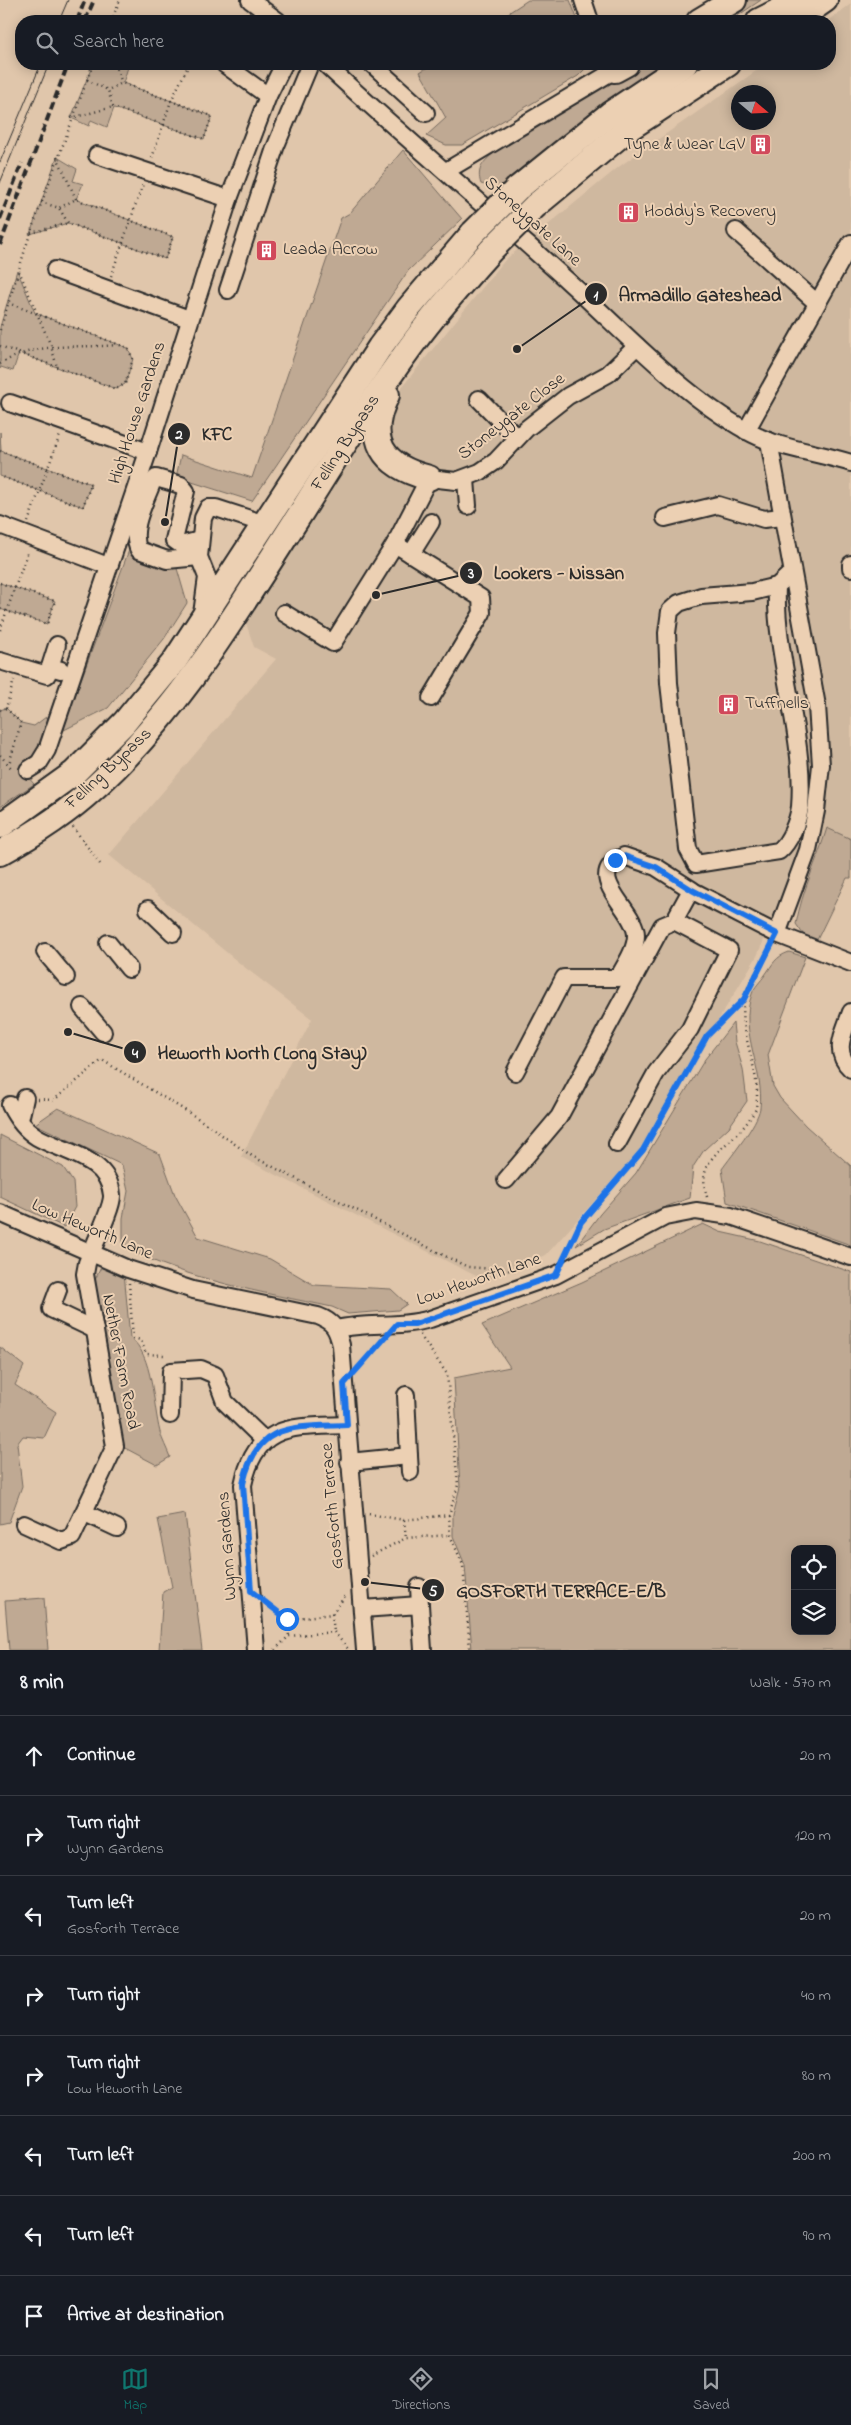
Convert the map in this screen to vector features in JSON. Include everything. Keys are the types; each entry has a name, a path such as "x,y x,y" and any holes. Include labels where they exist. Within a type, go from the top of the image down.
{"highway":[{"path":"709,15 734,0"},
{"path":"756,15 778,0"},
{"path":"771,15 800,0"},
{"path":"803,15 825,0"},
{"name":"Felling Bypass","path":"0,826 55,789 102,746 159,682 380,347 414,302 472,233 517,189 603,119 676,70"},
{"name":"Felling Bypass","path":"0,853 73,806 129,754 154,727 199,669 358,423 411,346 492,249 535,206 628,130 719,70"},
{"path":"411,346 382,405 378,417 377,435 379,445 390,461 405,471 428,478"}],"street":[{"path":"250,0 270,15"},
{"path":"583,0 588,15"},
{"path":"232,70 268,96"},
{"name":"High House Gardens","path":"28,770 39,763 47,750 148,452 189,319 230,199 268,96 281,70"},
{"path":"228,290 275,148 308,70"},
{"name":"Stoneygate Lane","path":"337,70 637,346 707,404 746,431 786,448 827,455 851,463"},
{"path":"379,70 426,113"},
{"path":"446,171 610,70"},
{"path":"98,154 230,199"},
{"path":"736,231 817,303"},
{"path":"746,431 851,243"},
{"path":"55,270 189,319"},
{"name":"Stoneygate Close","path":"428,478 445,481 466,479 480,472 496,460 517,438 568,396 608,374 637,346"},
{"path":"479,399 517,438"},
{"path":"10,403 148,452"},
{"path":"769,441 817,706 821,765 816,811 808,850 777,934"},
{"path":"199,557 166,560 139,550 135,542 137,526 152,483 156,478 180,485 186,491 174,540 181,545 200,540"},
{"path":"284,613 333,643 394,544 428,478"},
{"path":"466,479 468,506"},
{"path":"665,518 718,505 764,519 782,517"},
{"path":"201,621 207,577 199,557 200,540 203,518 208,508 216,508 265,524"},
{"path":"411,554 431,522"},
{"path":"0,526 108,566"},
{"path":"394,544 482,598 482,613 431,698"},
{"path":"777,586 776,610 796,748 800,808 785,846 779,851 696,864 688,849 669,683 667,633 670,611 679,603 701,596 752,592 777,586 792,572"},
{"path":"0,661 47,675 58,645"},
{"path":"50,667 73,674"},
{"path":"515,1072 564,978 618,978 632,952 636,934 634,926 610,889 607,878 609,868 615,860 624,856 656,867 715,903 777,934 851,962"},
{"path":"506,1180 559,1117 662,926 674,921 692,890"},
{"path":"148,909 173,933"},
{"path":"617,1144 656,1073 690,1029 729,950 674,921"},
{"path":"108,943 129,969"},
{"path":"45,952 66,977"},
{"path":"82,1007 103,1032"},
{"path":"851,1012 839,1048 845,1063 851,1069"},
{"name":"Nether Farm Road","path":"17,1102 20,1120 35,1136 100,1168 108,1180 112,1196 91,1253 85,1274 85,1286 95,1330 115,1446 76,1532 66,1541 61,1541 24,1524"},
{"name":"Low Heworth Lane","path":"0,1214 128,1269 193,1290 318,1316 330,1320 337,1329 350,1326 415,1324 556,1275 665,1217 696,1211 731,1216 851,1257"},
{"path":"58,1290 51,1310 95,1330"},
{"name":"Gosforth Terrace","path":"337,1329 344,1384 365,1650"},
{"path":"170,1415 171,1370 202,1369 215,1375 225,1402 264,1440 293,1428 347,1425"},
{"path":"350,1462 410,1464 406,1395"},
{"name":"Wynn Gardens","path":"256,1650 243,1484 246,1468 253,1452 264,1440"},
{"path":"85,1513 117,1528"},
{"path":"419,1588 423,1650"},
{"path":"362,1609 420,1605"}],"path":[{"path":"114,15 120,0"},
{"path":"0,330 30,234 71,118 90,70"},
{"path":"117,70 122,83"},
{"path":"107,289 171,101 186,70"},
{"path":"86,80 108,90 114,108"},
{"path":"71,118 114,108 204,139 212,116 122,83 108,90"},
{"path":"30,234 68,223 166,259 173,237 76,199 57,157"},
{"path":"59,208 76,199"},
{"path":"42,202 59,208 68,223"},
{"path":"18,270 35,313 51,346 57,367"},
{"path":"0,346 116,389 125,384 133,359 128,348 120,344 8,303"},
{"path":"0,364 18,353 51,346 120,344"},
{"path":"0,630 14,588 40,491 65,424"},
{"path":"0,451 91,484 83,507 0,476"},
{"path":"0,583 55,601 47,624 0,609"},
{"path":"6,708 18,666"},
{"path":"0,710 6,708"},
{"path":"6,708 21,723 10,766"},
{"path":"70,821 100,864"},
{"path":"556,1275 581,1222 643,1150 707,1036 744,999 777,934"},
{"path":"712,1213 702,1183 707,1164 723,1145 744,1127 756,1108 755,1084 742,1025 744,999"},
{"path":"17,1102 54,1100 102,1060 196,1117 252,1156 445,1256 468,1267 526,1272"},
{"path":"128,1269 133,1338 141,1340 146,1354 164,1355 171,1370"},
{"path":"344,1384 397,1324"},
{"path":"415,1324 421,1337 447,1374 458,1485 449,1515 450,1535 464,1565 470,1650"},
{"path":"354,1511 404,1520 449,1515"},
{"path":"404,1520 406,1538"},
{"path":"349,1650 334,1632 332,1614 359,1570 406,1538 450,1535"},
{"path":"251,1591 287,1619 332,1614"},
{"path":"287,1619 289,1636"},
{"path":"275,1650 289,1636 334,1632"}],"shaded area":[{"path":"528,0 570,0 576,15 505,15"},
{"path":"748,0 761,0 739,15 722,15"},
{"path":"851,4 851,853 801,838 794,870 757,956 639,1151 546,1255 486,1281 241,1157 312,1019 243,966 109,855 276,659 254,647 246,623 350,459 402,387 505,260 620,166 731,88 731,130 776,130 776,85 736,85 757,70 836,70 835,15"},
{"path":"91,70 127,70 123,83 212,116 204,139 114,108 107,127 91,120 89,126 71,118"},
{"path":"423,70 584,70 578,76 462,145 446,145 426,136 446,118 420,72"},
{"path":"632,70 659,70 497,188 481,184 479,174 487,159 495,152"},
{"path":"403,150 462,219 408,271 252,501 176,477 181,455 252,478 341,218 350,213"},
{"path":"57,157 77,169 73,181 83,184 76,199 173,237 165,259 68,223 30,234"},
{"path":"17,270 35,313 128,348 133,359 125,384 116,389 19,353 13,371 1,367 0,369 0,327"},
{"path":"0,432 1,451 91,484 83,507 0,476"},
{"path":"129,550 176,565 187,603 164,639 108,708 62,731"},
{"path":"0,583 55,601 47,624 0,609"},
{"path":"6,708 21,723 34,726 46,717 52,718 38,754 19,767 34,784 0,807 0,710"},
{"path":"827,828 851,839 851,878 847,878 815,944 803,934 796,924 806,888"},
{"path":"789,952 805,957 768,1055 773,1086 780,1098 806,1126 851,1166 851,1245 727,1202 722,1169 754,1123 760,1108 761,1094 748,1022 752,994 775,961 780,956"},
{"path":"733,1023 735,1042 743,1069 747,1101 729,1127 704,1150 693,1167 690,1198 604,1229 576,1246 600,1214 636,1173 705,1059"},
{"path":"58,1108 160,1154 175,1195 198,1237 270,1259 314,1285 391,1289 407,1304 398,1310 348,1314 332,1307 199,1277 123,1247 123,1218 128,1191 122,1165 35,1124"},
{"path":"0,1135 63,1167 73,1182 75,1207 64,1227 0,1197"},
{"path":"703,1224 720,1232 760,1241 851,1272 851,1650 472,1650 465,1565 453,1536 453,1514 460,1487 454,1378 510,1367 482,1325 582,1282"},
{"path":"102,1265 124,1272 130,1338 138,1345 148,1367 160,1432 170,1457 157,1465 123,1447 95,1280"},
{"path":"0,1347 24,1366 15,1385 56,1412 44,1438 23,1436 17,1444 22,1486 9,1522 0,1524"},
{"path":"185,1514 202,1650 159,1650 163,1592 172,1587 158,1519"},
{"path":"44,1598 48,1650 9,1650 5,1601"}],"tram line":[{"path":"62,15 68,0"},
{"path":"0,162 38,70"},
{"path":"0,183 47,70"}],"railway":[{"path":"79,15 85,0"},
{"path":"88,15 94,0"},
{"path":"0,245 66,70"},
{"path":"0,219 22,163"}],"place":[{"name":"Tyne & Wear LGV","path":"761,145"},
{"name":"Hoddy's Recovery","path":"628,212"},
{"name":"Leada Acrow","path":"267,250"},
{"name":"Armadillo Gateshead","path":"517,349"},
{"name":"KFC","path":"165,522"},
{"name":"Lookers - Nissan","path":"376,595"},
{"name":"Tuffnells","path":"729,704"},
{"name":"Heworth North (Long Stay)","path":"68,1032"},
{"name":"GOSFORTH TERRACE-E/B","path":"365,1582"}],"route":[{"path":"287,1619 251,1591 243,1484 246,1468 253,1452 264,1440 278,1432 308,1426 347,1425 344,1384 397,1324 415,1324 556,1275 581,1222 643,1150 707,1036 744,999 777,934 715,903 656,867 624,856 615,860"}]}
